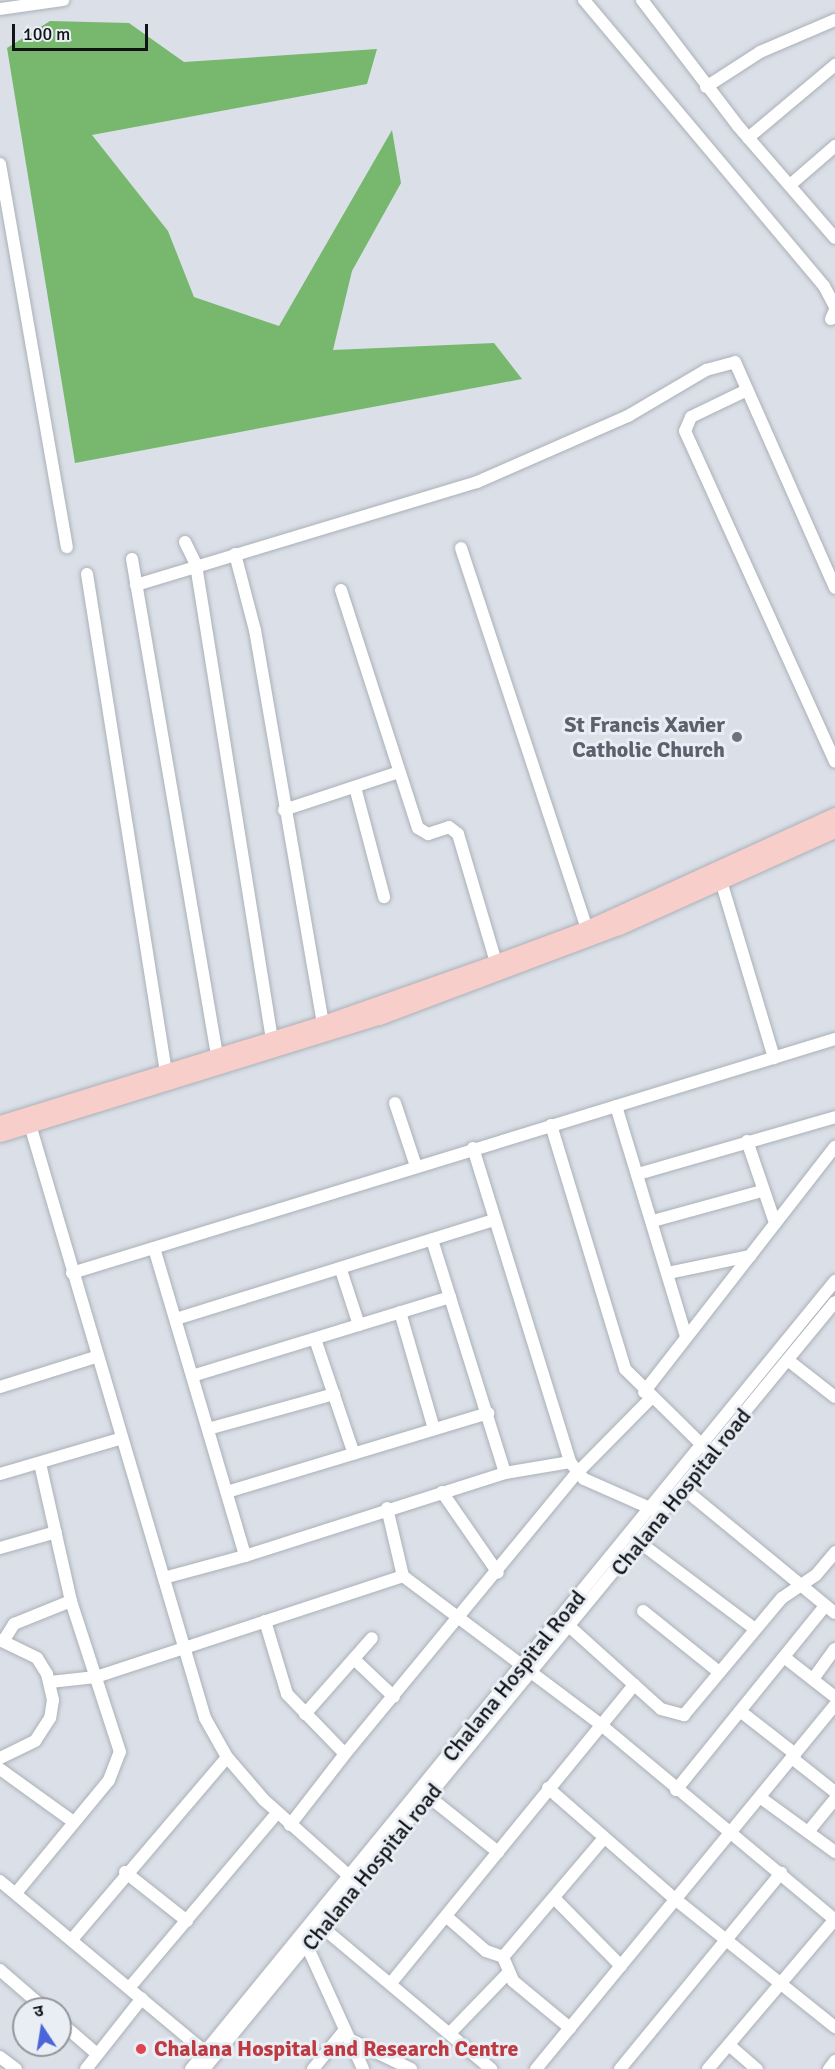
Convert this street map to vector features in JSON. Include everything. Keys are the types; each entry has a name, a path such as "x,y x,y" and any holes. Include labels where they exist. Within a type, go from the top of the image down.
{"main road":[{"path":"0,1134 28,1120 166,1072 323,1023 587,928 835,815"},
{"path":"0,1123 28,1120 379,1017 619,927 835,830"}],"street":[{"path":"0,9 63,0"},
{"path":"584,0 824,286 834,312"},
{"path":"642,0 706,87 835,238"},
{"path":"706,87 760,52 835,20"},
{"path":"748,138 835,65"},
{"path":"790,185 835,146"},
{"path":"0,164 67,546"},
{"path":"824,225 835,217"},
{"path":"136,585 514,468 628,416 706,370 735,362 835,588"},
{"path":"747,390 691,417 686,431 835,762"},
{"path":"185,542 196,565 272,1039"},
{"path":"461,549 587,928"},
{"path":"235,554 255,630 284,810 323,1023"},
{"path":"132,559 218,1055"},
{"path":"87,574 166,1072"},
{"path":"341,590 418,828 428,834 449,827 458,834 495,962"},
{"path":"284,810 399,772"},
{"path":"355,787 384,897"},
{"path":"722,881 774,1058"},
{"path":"72,1273 473,1148 835,1039"},
{"path":"395,1102 416,1166"},
{"path":"616,1106 653,1221 686,1337"},
{"path":"638,1174 835,1117"},
{"path":"28,1120 96,1357 205,1718 227,1757 277,1813 354,1880"},
{"path":"551,1125 625,1369 647,1395 704,1447"},
{"path":"747,1142 762,1191 776,1223"},
{"path":"290,1825 345,1754 460,1621 577,1473 647,1395 686,1337 835,1147"},
{"path":"473,1148 570,1462 577,1473 664,1514"},
{"path":"653,1221 762,1191"},
{"path":"176,1319 433,1243 494,1220"},
{"path":"433,1243 505,1473"},
{"path":"153,1248 245,1556"},
{"path":"668,1273 750,1256"},
{"path":"341,1270 358,1325"},
{"name":"Chalana Hospital Road","path":"191,2069 209,2055 528,1669 652,1509 835,1281"},
{"path":"192,1377 450,1297"},
{"name":"Chalana Hospital road","path":"204,2069 209,2055 307,1946 354,1880 428,1796 528,1669 570,1627 835,1302"},
{"path":"400,1312 434,1429"},
{"path":"315,1339 354,1454"},
{"path":"0,1388 96,1357"},
{"path":"789,1360 835,1398"},
{"path":"208,1429 334,1394"},
{"path":"227,1492 488,1413"},
{"path":"0,1474 122,1438"},
{"path":"164,1578 245,1556 387,1508 505,1473 570,1462"},
{"path":"16,1893 71,1821 109,1780 120,1752 71,1601 40,1463"},
{"path":"676,1790 784,1657 830,1609 684,1489"},
{"path":"442,1492 498,1573"},
{"path":"387,1508 403,1576 600,1724 676,1790 730,1835 781,1873 835,1920 708,2069"},
{"path":"0,1548 56,1532"},
{"path":"639,1542 755,1629"},
{"path":"570,1627 634,1685 677,1717 692,1707 755,1629 799,1585 816,1575 835,1552"},
{"path":"51,1682 96,1677 403,1576"},
{"path":"0,1758 20,1752 41,1734 52,1709 51,1682 37,1658 2,1640 14,1624 71,1601"},
{"path":"643,1611 719,1672"},
{"path":"265,1621 279,1676 305,1714 345,1754"},
{"path":"305,1714 372,1638"},
{"path":"813,1679 835,1648"},
{"path":"784,1657 835,1697"},
{"path":"354,1659 394,1697"},
{"path":"391,1983 634,1685"},
{"path":"536,2069 761,1798 835,1705"},
{"path":"740,1711 835,1792"},
{"path":"74,1938 125,1872 227,1757"},
{"path":"0,1769 71,1821"},
{"path":"548,1788 675,1899 835,2027"},
{"path":"428,1796 498,1852"},
{"path":"761,1798 835,1852"},
{"path":"808,1832 835,1799"},
{"path":"130,1987 277,1813"},
{"path":"503,1958 604,1838"},
{"path":"125,1872 187,1921"},
{"path":"621,2069 781,1873"},
{"path":"0,1881 74,1938 209,2055"},
{"path":"555,1899 621,1966"},
{"path":"447,1917 486,1952 503,1958"},
{"path":"322,1927 491,2069"},
{"path":"307,1946 363,2069"},
{"path":"503,1958 508,1973 570,2028"},
{"path":"0,1970 31,1997"},
{"path":"450,2033 508,1973"},
{"path":"86,2069 142,1998"},
{"path":"72,2032 97,2054"},
{"path":"313,2069 347,2035"},
{"path":"347,2035 411,2069"},
{"path":"729,2044 757,2069"},
{"path":"829,2069 835,2061"}],"green space":[{"path":"50,21 129,23 184,62 377,49 367,84 92,135 168,231 194,297 279,326 392,130 401,183 352,271 333,350 494,343 522,379 75,463 7,48"}],"place":[{"name":"St Francis Xavier Catholic Church","path":"737,737"},
{"name":"Chalana Hospital and Research Centre","path":"141,2049"}]}
